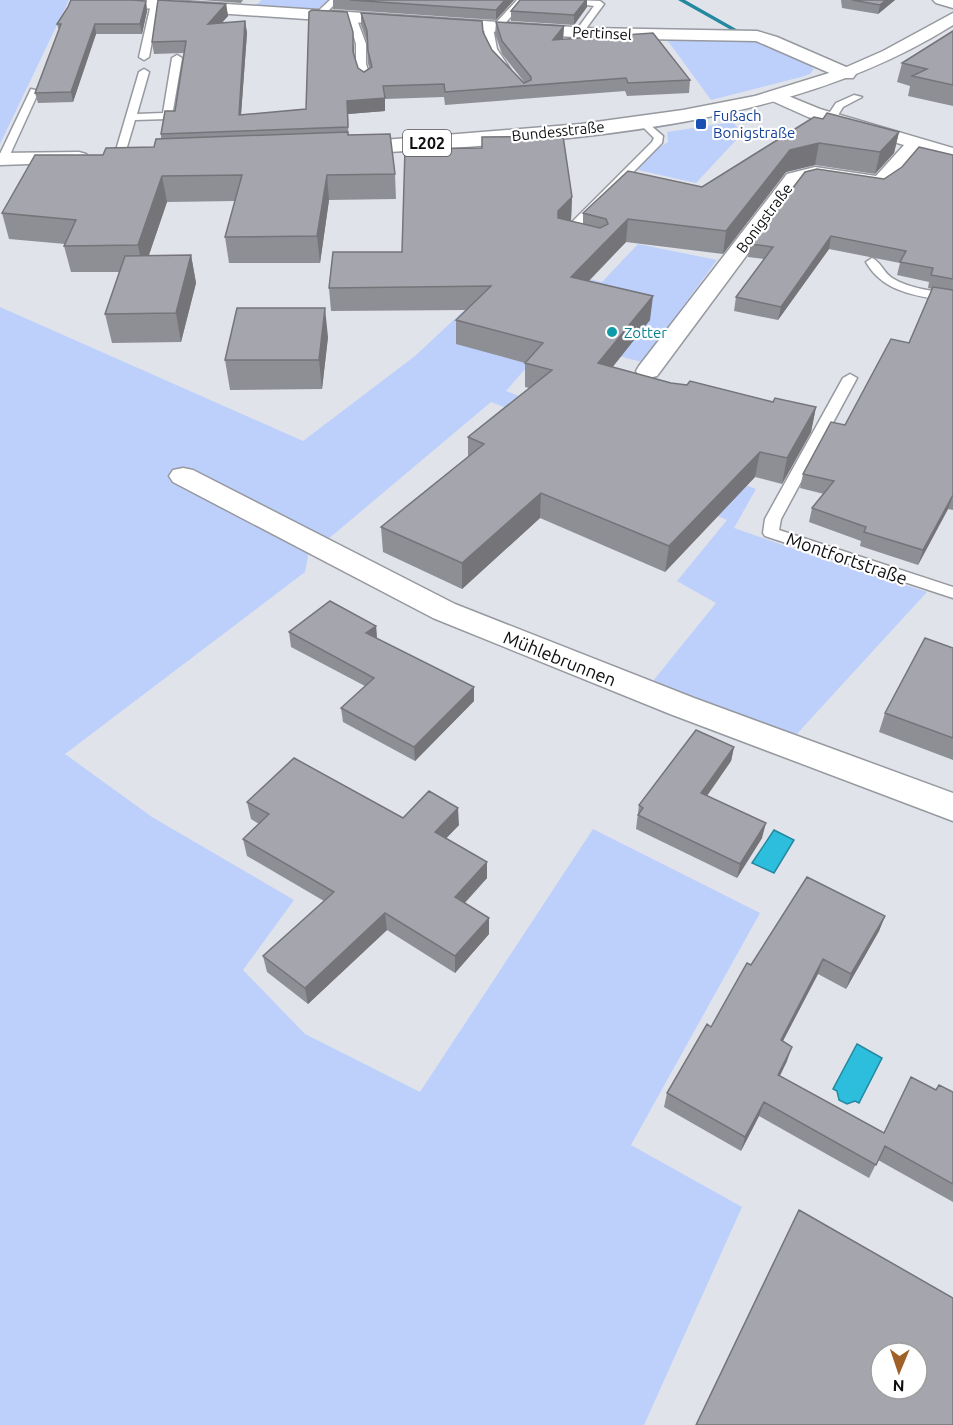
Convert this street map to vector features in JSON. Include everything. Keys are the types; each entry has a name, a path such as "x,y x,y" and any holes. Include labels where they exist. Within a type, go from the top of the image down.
{"street":[{"name":"Pertinsel","path":"98,0 651,36 757,36 847,74"},
{"path":"941,0 953,3"},
{"name":"Bundesstraße","path":"327,150 539,134 642,122 703,112 776,96 847,74 896,52 953,18"},
{"path":"776,96 814,113 953,154"},
{"name":"Bonigstraße","path":"648,371 794,178 815,173 880,183 916,143"},
{"path":"2,159 140,157"},
{"name":"Mühlebrunnen","path":"183,476 444,612 682,706 953,807"}],"lane":[{"path":"319,15 335,0"},
{"path":"510,76 493,54 488,31 522,0"},
{"path":"575,1 600,4 579,32"},
{"path":"144,57 155,4"},
{"path":"352,17 360,44 361,64 366,80"},
{"path":"132,117 167,116 177,58"},
{"path":"119,157 144,72"},
{"path":"2,159 34,91"},
{"path":"831,118 839,105 856,97"},
{"path":"581,241 563,237 657,143 659,138 642,122"},
{"path":"872,262 876,272 888,282 918,292 953,298"},
{"name":"Montfortstraße","path":"850,378 773,519 771,532 953,593"}],"shaded area":[{"path":"0,0 69,0 0,144"},
{"path":"262,0 328,0 314,12 253,8"},
{"path":"665,37 724,38 763,43 782,48 799,57 814,69 810,74 801,77 711,100"},
{"path":"733,122 740,131 727,132 724,138 736,140 696,183 638,170 648,155 668,142 667,132"},
{"path":"638,244 717,260 642,362 551,339 506,391 756,489 734,528 927,592 795,736 653,681 716,603 677,581 727,520 600,467 616,451 491,402 327,540 181,467 169,475 309,551 305,572 65,754 152,817 294,900 243,970 305,1034 420,1092 593,829 760,913 631,1145 742,1207 644,1425 0,1425 0,307 303,441 415,356 517,261 602,282"},
{"path":"774,830 794,840 774,873 752,863"},
{"path":"857,1044 882,1058 859,1103 855,1101 847,1104 839,1100 837,1091 833,1089"}],"building":[{"path":"71,0 146,1 140,24 95,24 71,92 35,93 61,24 57,24"},
{"path":"158,0 226,4 208,24 245,21 239,115 306,109 309,12 312,10 347,12 353,32 353,52 358,68 364,72 372,67 367,31 361,13 482,21 483,32 492,50 524,83 531,80 531,77 502,41 496,22 564,26 553,40 653,33 690,80 628,83 626,78 445,92 444,84 383,86 385,98 347,101 348,127 161,134 165,111 175,111 186,41 152,42"},
{"path":"350,0 505,0 496,10"},
{"path":"520,0 586,0 574,15 511,11"},
{"path":"852,0 886,0 880,5"},
{"path":"953,31 953,85 912,76 927,69 902,63"},
{"path":"827,113 899,132 880,152 819,143 790,150 726,231 628,219 571,277 653,296 598,363 671,383 687,385 690,381 773,402 775,398 816,407 787,458 760,452 669,546 541,493 462,563 381,527 484,444 468,437 552,370 525,363 543,343 456,320 491,286 329,288 333,252 402,252 405,149 482,148 482,137 563,136 572,197 558,211 558,218 600,228 608,224 606,219 583,213 628,171 702,187 814,117 823,119"},
{"path":"348,132 348,135 390,134 395,174 327,175 317,236 225,237 242,175 162,176 138,245 64,246 76,220 2,213 35,155 103,155 106,148 154,147 156,139"},
{"path":"919,147 953,155 953,279 931,275 933,268 900,262 906,251 831,236 781,307 736,297 773,247 750,244 805,172 817,169 884,179 902,167"},
{"path":"191,255 176,313 105,314 125,256"},
{"path":"933,287 953,290 953,495 923,550 864,532 866,527 812,508 834,481 803,474 831,422 845,425 891,339 909,343"},
{"path":"237,308 325,308 319,360 225,360"},
{"path":"330,601 376,626 366,633 474,687 414,747 341,708 374,678 289,632"},
{"path":"925,638 953,648 953,738 885,713"},
{"path":"696,730 734,747 701,793 766,823 740,864 638,815 643,808 639,805"},
{"path":"294,758 403,818 429,791 458,808 435,832 487,862 455,897 489,918 455,956 385,913 305,988 263,956 334,892 243,839 269,814 247,802"},
{"path":"807,877 885,916 851,974 823,959 781,1040 792,1047 778,1075 884,1133 911,1077 936,1090 939,1085 953,1092 953,1184 885,1146 876,1165 764,1102 745,1137 667,1093 707,1024 711,1027 747,963 751,965"},
{"path":"799,1210 953,1298 953,1425 696,1425"}],"waterway":[{"path":"681,0 735,30"}],"place":[{"name":"Fußach Bonigstraße","path":"701,124"},
{"name":"Zotter","path":"612,332"}]}
